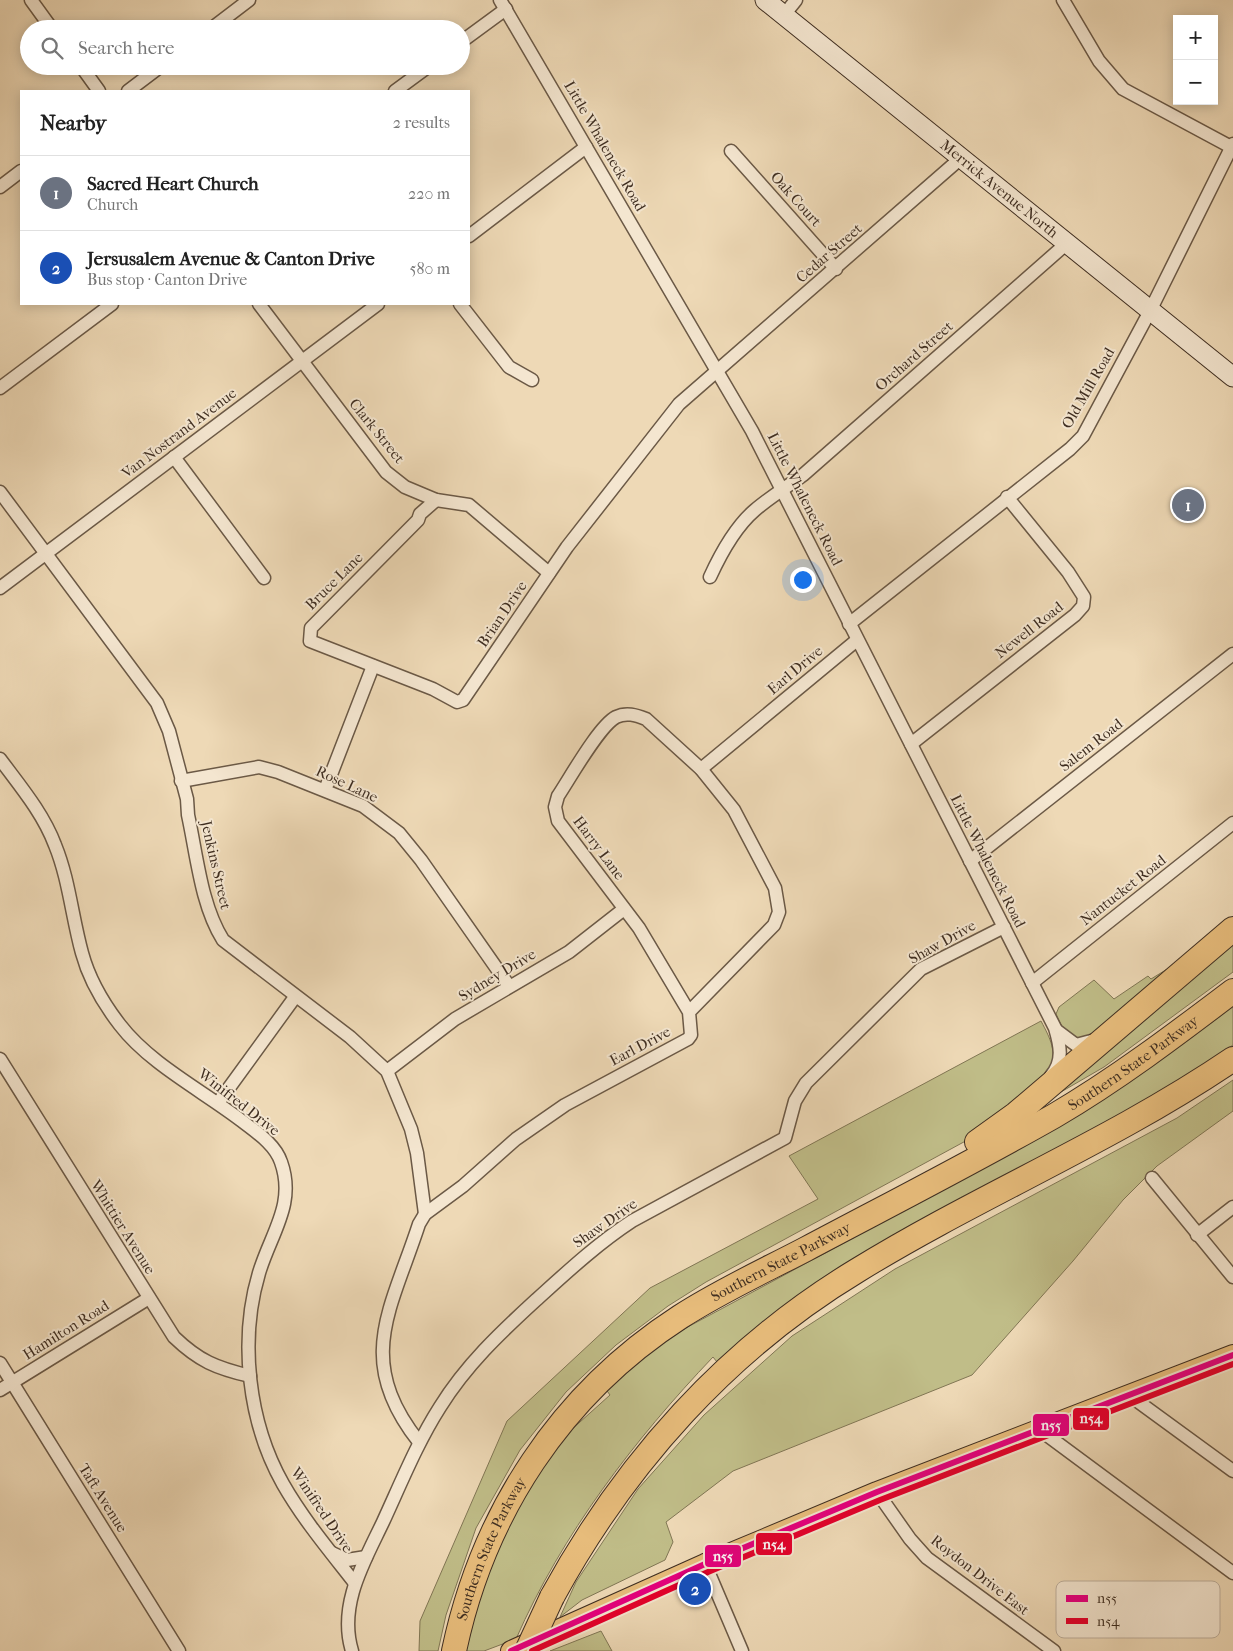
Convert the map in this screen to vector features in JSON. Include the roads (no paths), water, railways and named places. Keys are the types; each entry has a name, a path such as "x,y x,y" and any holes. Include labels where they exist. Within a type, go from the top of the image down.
{"highway":[{"path":"809,1247 895,1187 990,1134 1031,1102 1233,929"},
{"name":"Southern State Parkway","path":"454,1651 473,1579 501,1513 539,1451 584,1396 633,1351 682,1316 1054,1116 1126,1070 1233,991"},
{"path":"527,1651 552,1597 608,1506 656,1443 705,1389 774,1328 820,1294 875,1260 1118,1129 1233,1059"}],"main road":[{"name":"Merrick Avenue North","path":"765,0 790,7 961,158 1233,378"},
{"path":"511,1651 705,1564 877,1492 1233,1355"}],"street":[{"path":"31,0 45,20"},
{"path":"223,20 249,0"},
{"path":"1063,0 1099,61 1122,89 1232,145"},
{"path":"470,34 503,4"},
{"name":"Little Whaleneck Road","path":"503,4 752,431 1055,1028 1060,1050 1058,1066 1031,1102"},
{"path":"87,75 98,90"},
{"path":"129,90 149,75"},
{"path":"397,90 417,75"},
{"name":"Old Mill Road","path":"849,624 1070,449 1083,436 1150,311 1232,145"},
{"path":"470,235 586,147"},
{"name":"Oak Court","path":"731,151 836,269"},
{"name":"Cedar Street","path":"718,372 961,158"},
{"path":"0,187 20,172"},
{"name":"Orchard Street","path":"710,578 721,553 745,520 803,475 1066,244"},
{"path":"0,388 111,305"},
{"name":"Clark Street","path":"260,305 386,472 405,486 436,500 469,505 549,573"},
{"name":"Van Nostrand Avenue","path":"0,588 377,305"},
{"path":"461,305 509,367 532,380"},
{"name":"Brian Drive","path":"373,666 433,689 457,702 463,700 573,539 680,404 718,372"},
{"path":"174,457 264,578"},
{"name":"Jenkins Street","path":"0,492 157,704 169,731 187,799 188,815 209,911 215,928 232,950 350,1037 387,1071 411,1129 417,1153 425,1214"},
{"name":"Newell Road","path":"911,744 1068,621 1083,606 1084,597 1068,572 1007,497"},
{"name":"Bruce Lane","path":"373,666 310,641 310,628 418,520 420,514 436,500"},
{"name":"Earl Drive","path":"701,769 857,640"},
{"name":"Salem Road","path":"970,861 1233,654"},
{"path":"325,790 373,666"},
{"name":"Harry Lane","path":"689,1012 639,928 558,821 555,807 558,796 603,729 615,718 625,714 636,715 646,719 701,769"},
{"name":"Winifred Drive","path":"0,759 38,811 56,845 66,879 82,954 102,999 122,1027 150,1055 218,1103 273,1148 281,1160 288,1186 286,1201 259,1274 252,1304 247,1353 250,1376 261,1432 283,1485 354,1582"},
{"name":"Rose Lane","path":"181,781 258,767 278,772 363,806 399,833 421,860 509,986"},
{"path":"689,1012 774,925 779,912 774,888 734,810 701,769"},
{"name":"Nantucket Road","path":"1032,983 1233,823"},
{"name":"Sydney Drive","path":"387,1071 455,1019 568,952 624,909"},
{"name":"Shaw Drive","path":"352,1651 348,1627 354,1582 410,1466 419,1442 449,1392 475,1358 574,1265 632,1221 781,1141 787,1134 795,1101 806,1083 901,986 920,970 1004,928"},
{"path":"218,1103 295,997"},
{"name":"Earl Drive","path":"419,1442 401,1420 393,1404 384,1376 382,1344 390,1301 419,1224 425,1214 463,1186 516,1139 565,1105 688,1039 691,1035 689,1012"},
{"name":"Little Whaleneck Road","path":"1055,1028 1072,1044 1082,1045 1127,1020"},
{"name":"Whittier Avenue","path":"0,1059 174,1337 192,1354 211,1366 250,1376"},
{"path":"1152,1178 1196,1235 1233,1277"},
{"path":"1196,1235 1233,1207"},
{"name":"Hamilton Road","path":"0,1390 149,1298"},
{"name":"Taft Avenue","path":"0,1363 179,1651"},
{"path":"1129,1395 1233,1471"},
{"path":"1040,1430 1233,1573"},
{"name":"Roydon Drive East","path":"877,1492 910,1539 927,1558 1054,1651"},
{"path":"330,1551 347,1560 366,1557"},
{"path":"705,1564 742,1651"}],"place":[{"name":"Sacred Heart Church","path":"1188,505"},
{"name":"Jersusalem Avenue & Canton Drive","path":"695,1589"}]}
